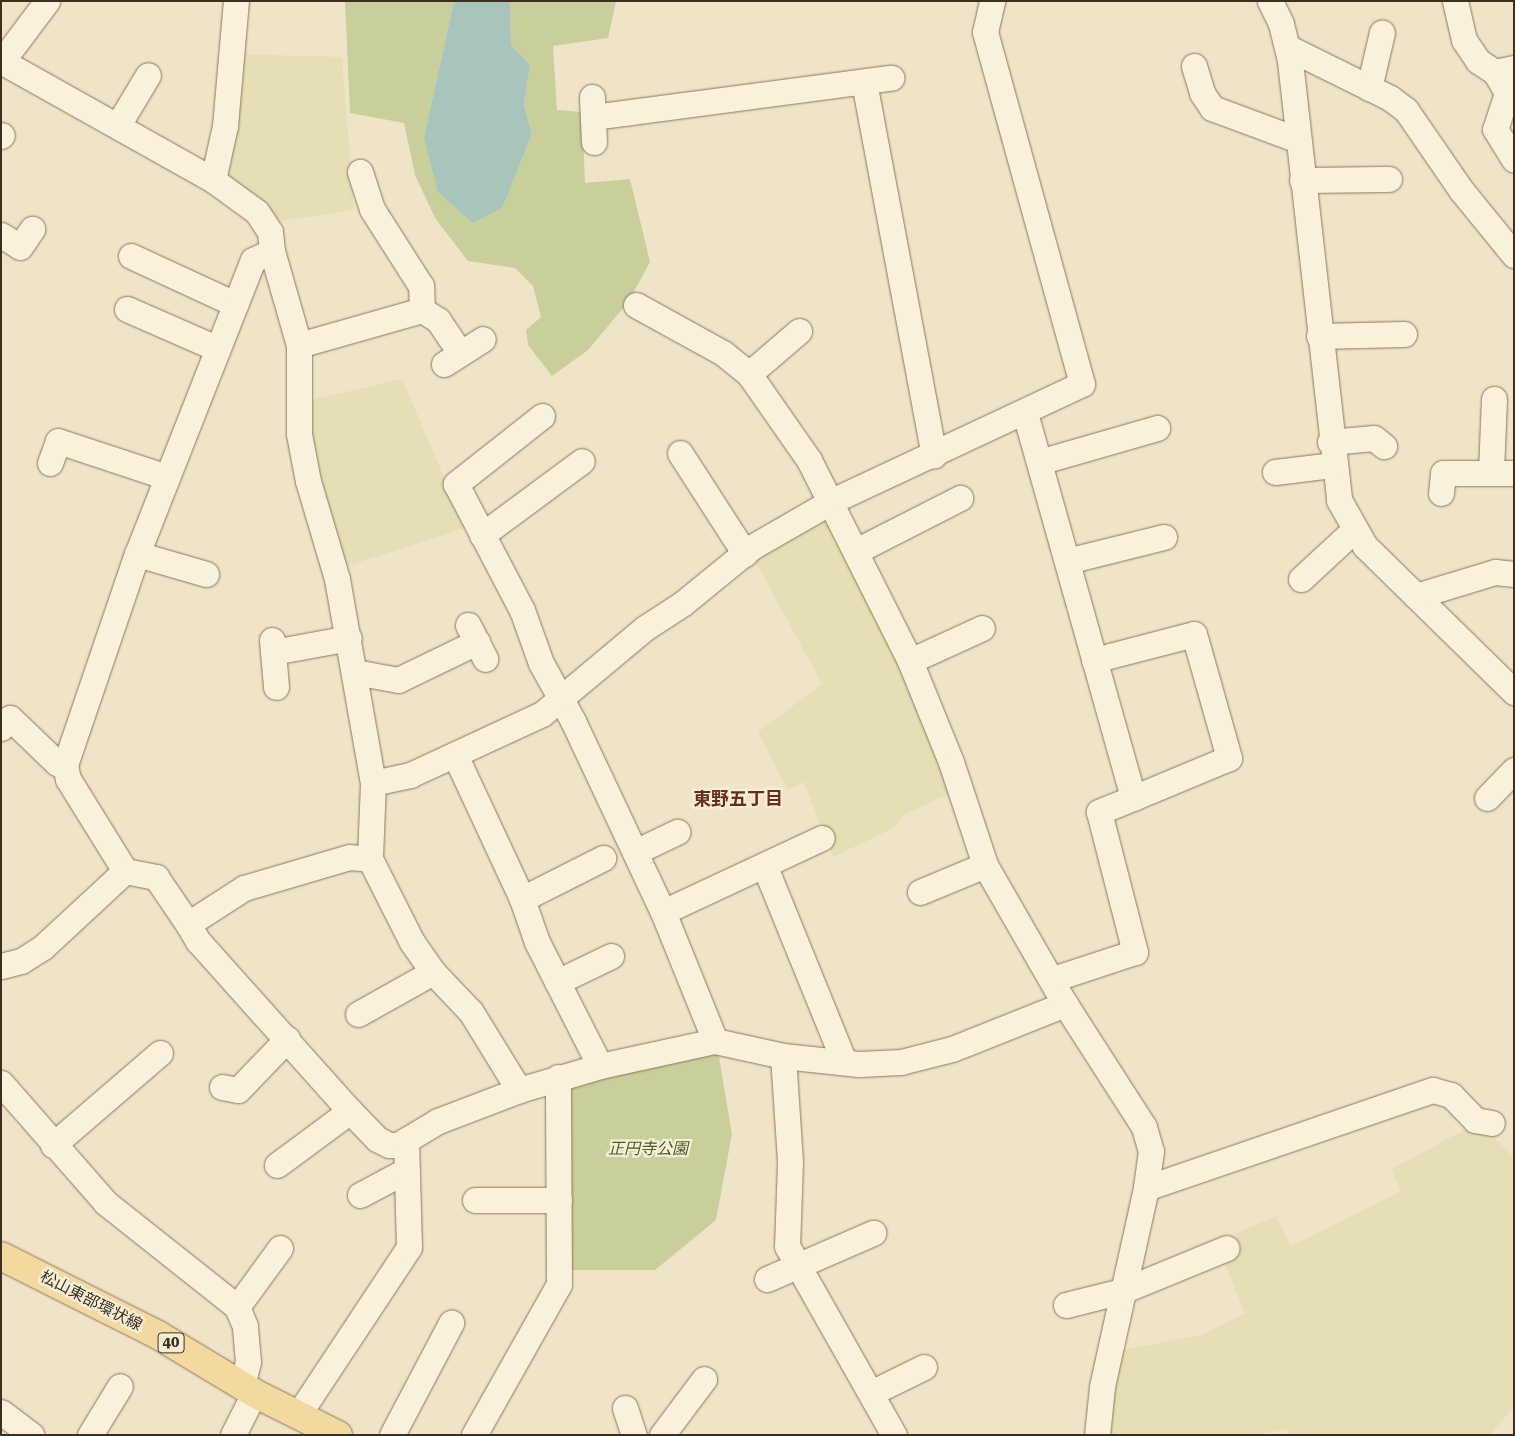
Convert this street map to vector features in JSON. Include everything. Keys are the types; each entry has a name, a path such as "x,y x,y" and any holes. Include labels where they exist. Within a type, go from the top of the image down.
{"main road":[{"name":"松山東部環状線","path":"1,1256 158,1335 248,1390 338,1435"}],"street":[{"path":"47,1 1,61 213,180 257,212 270,232 272,251 299,345 300,434 348,638 373,784 370,859 412,942 433,972 471,1012 519,1090"},
{"path":"373,784 410,775 528,722 561,700 645,628 682,604 745,554 832,501 1025,413 1082,384 985,32 992,1"},
{"path":"1270,1 1287,47 1331,454 1339,500 1354,530 1416,596 1514,692"},
{"path":"1455,1 1464,40 1478,60 1504,70 1507,93 1495,129 1514,160"},
{"path":"213,180 225,126 228,3"},
{"path":"1369,88 1382,32"},
{"path":"1287,47 1369,88 1406,110 1461,190 1514,255"},
{"path":"1194,66 1202,93 1212,108 1298,140"},
{"path":"118,125 148,74"},
{"path":"594,142 592,107 891,78"},
{"path":"864,82 910,274 934,455"},
{"path":"360,172 372,209 420,286 422,310"},
{"path":"1302,180 1389,179"},
{"path":"1,235 20,247 32,229"},
{"path":"272,251 253,260 235,304 137,554 65,765 68,779 124,870 156,877 198,941 377,1139 390,1145 406,1140 438,1121 558,1077 716,1041 783,1056 844,1062 901,1062 952,1049 1065,1004"},
{"path":"131,256 235,304"},
{"path":"636,305 723,353 750,374 776,408 832,501 910,661 951,762 985,865 1053,979 1065,1004 1144,1126 1151,1151 1146,1188 1102,1387 1097,1435"},
{"path":"127,309 218,349"},
{"path":"299,345 422,310 438,320 452,358 482,339"},
{"path":"750,374 799,331"},
{"path":"1319,336 1404,334"},
{"path":"1441,493 1443,473 1502,472 1494,399"},
{"path":"1025,413 1133,798"},
{"path":"542,416 456,484 522,610 541,663 635,852 663,912 716,1041"},
{"path":"1039,462 1157,428"},
{"path":"1274,472 1374,438 1384,446"},
{"path":"50,462 58,441 167,477"},
{"path":"680,453 745,554"},
{"path":"482,535 582,460"},
{"path":"856,551 960,498"},
{"path":"1301,579 1354,530"},
{"path":"1067,561 1164,537"},
{"path":"137,554 206,574"},
{"path":"1416,596 1495,572 1514,574"},
{"path":"910,661 982,628"},
{"path":"1053,979 1135,952 1099,812 1228,758 1194,634 1094,660"},
{"path":"276,687 273,646 348,638"},
{"path":"355,672 398,680 476,642"},
{"path":"4,717 57,763 65,765"},
{"path":"455,755 522,899 537,942 600,1066"},
{"path":"1487,798 1514,770"},
{"path":"635,852 677,832"},
{"path":"663,912 765,867 822,838"},
{"path":"188,924 244,888 349,857 370,859"},
{"path":"522,899 603,858"},
{"path":"920,892 985,865"},
{"path":"765,867 844,1062"},
{"path":"1,966 21,961 44,947 124,870"},
{"path":"557,982 611,956"},
{"path":"358,1014 433,972"},
{"path":"222,1087 238,1090 286,1039"},
{"path":"53,1145 160,1053"},
{"path":"783,1056 790,1162 787,1246 894,1435"},
{"path":"474,1435 559,1284 558,1077"},
{"path":"1,1083 53,1145 106,1203 237,1307 245,1326 248,1390 234,1435"},
{"path":"1146,1188 1432,1090 1451,1095 1475,1120 1492,1123"},
{"path":"277,1165 350,1111"},
{"path":"298,1415 354,1326 403,1260 408,1247 406,1140"},
{"path":"360,1196 407,1170"},
{"path":"475,1200 558,1200"},
{"path":"767,1279 873,1233"},
{"path":"237,1307 280,1248"},
{"path":"1066,1305 1122,1292 1227,1248"},
{"path":"392,1435 451,1323"},
{"path":"871,1393 924,1367"},
{"path":"662,1435 704,1379"},
{"path":"90,1435 120,1386"},
{"path":"625,1408 634,1435"},
{"path":"1,1412 31,1435"}],"shaded area":[{"path":"240,54 342,57 354,210 280,221 226,177"},
{"path":"402,379 466,528 341,568 315,480 306,401"},
{"path":"830,512 892,638 951,792 902,816 894,828 833,857 804,782 788,790 758,732 822,684 753,557"},
{"path":"1468,1128 1487,1131 1514,1157 1514,1406 1491,1434 1290,1435 1288,1429 1254,1435 1103,1435 1119,1351 1201,1335 1245,1313 1225,1264 1241,1247 1235,1234 1276,1216 1291,1246 1401,1191 1392,1169"}],"green space":[{"path":"345,1 454,1 424,137 503,207 532,134 524,104 530,65 511,45 510,1 616,1 608,38 553,46 557,110 582,112 585,183 630,179 650,262 629,301 588,350 552,376 528,345 526,330 541,317 533,286 515,268 468,261 435,218 415,175 404,123 350,113"},
{"name":"正円寺公園","path":"718,1051 732,1134 716,1220 655,1270 568,1270 567,1083"}],"water":[{"path":"454,1 510,1 511,45 530,65 524,104 532,134 503,207 473,223 438,192 424,137"}],"district":[{"name":"東野五丁目","path":"738,799"}]}
